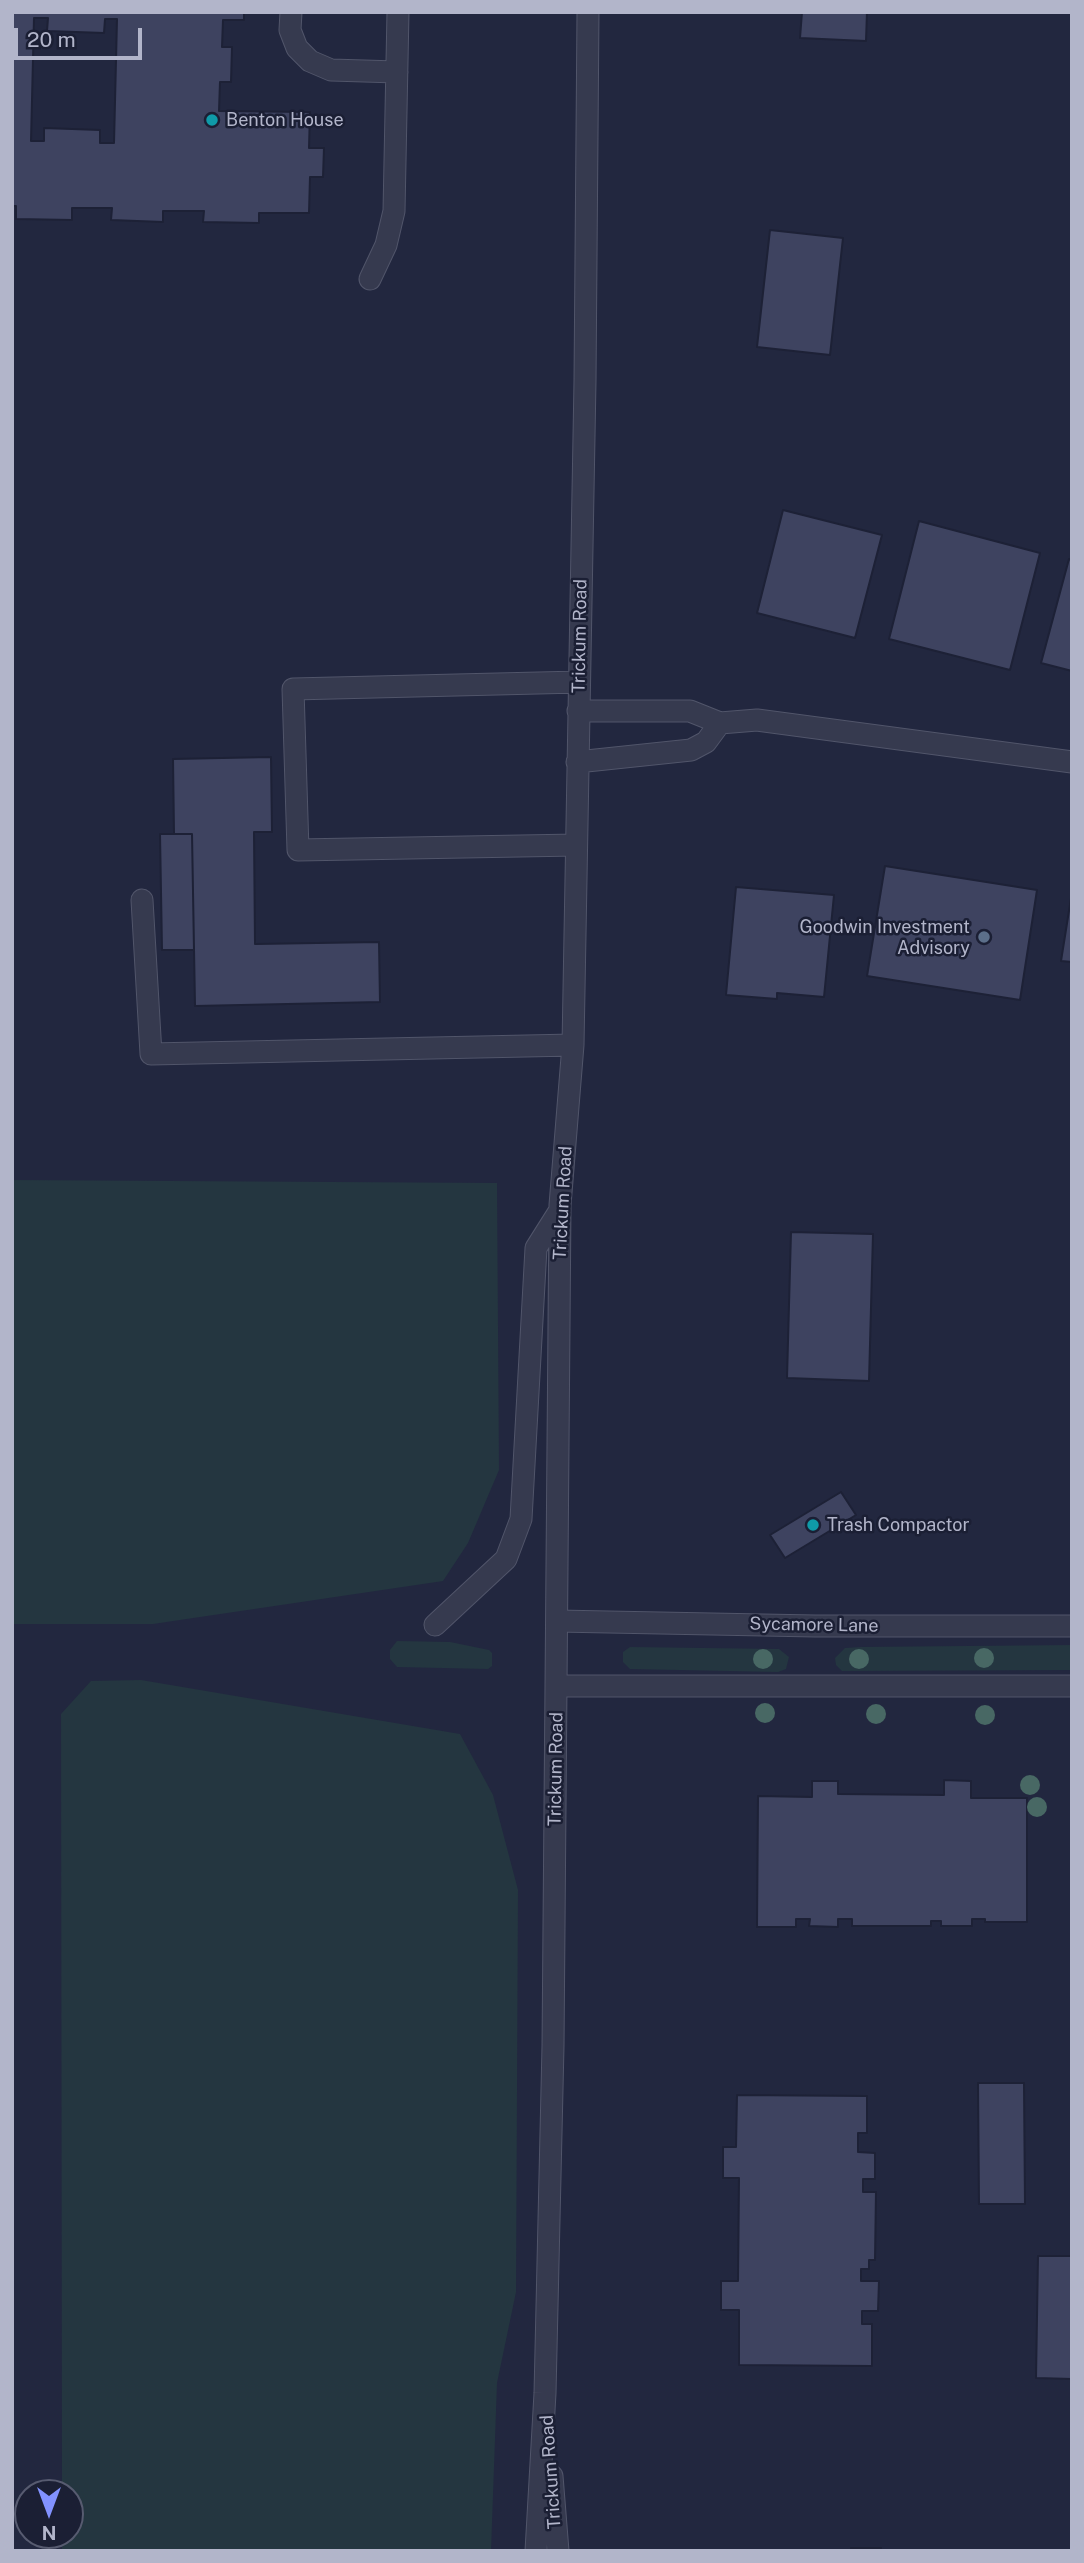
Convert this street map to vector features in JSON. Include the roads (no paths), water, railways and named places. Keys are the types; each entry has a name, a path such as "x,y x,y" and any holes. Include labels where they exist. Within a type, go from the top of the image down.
{"street":[{"path":"291,12 290,30 297,48 310,61 331,70 397,72"},
{"path":"370,279 386,245 394,211 398,12"},
{"name":"Trickum Road","path":"536,2551 545,2393 553,2046 560,1210 573,1045 588,12"},
{"path":"576,845 298,850 293,689 579,682"},
{"path":"578,710 690,711 720,723 757,720 1072,762"},
{"path":"577,762 691,750 706,742 720,723"},
{"path":"142,900 150,1054 573,1045"},
{"path":"435,1625 506,1559 521,1518 536,1248 560,1210"},
{"name":"Sycamore Lane","path":"557,1620 815,1626 1072,1626"},
{"path":"557,1686 1072,1686"},
{"name":"Trickum Road","path":"545,2393 558,2551"}],"place":[{"name":"Benton House","path":"212,120"},
{"name":"Goodwin Investment Advisory","path":"984,937"},
{"name":"Trash Compactor","path":"813,1525"}]}
